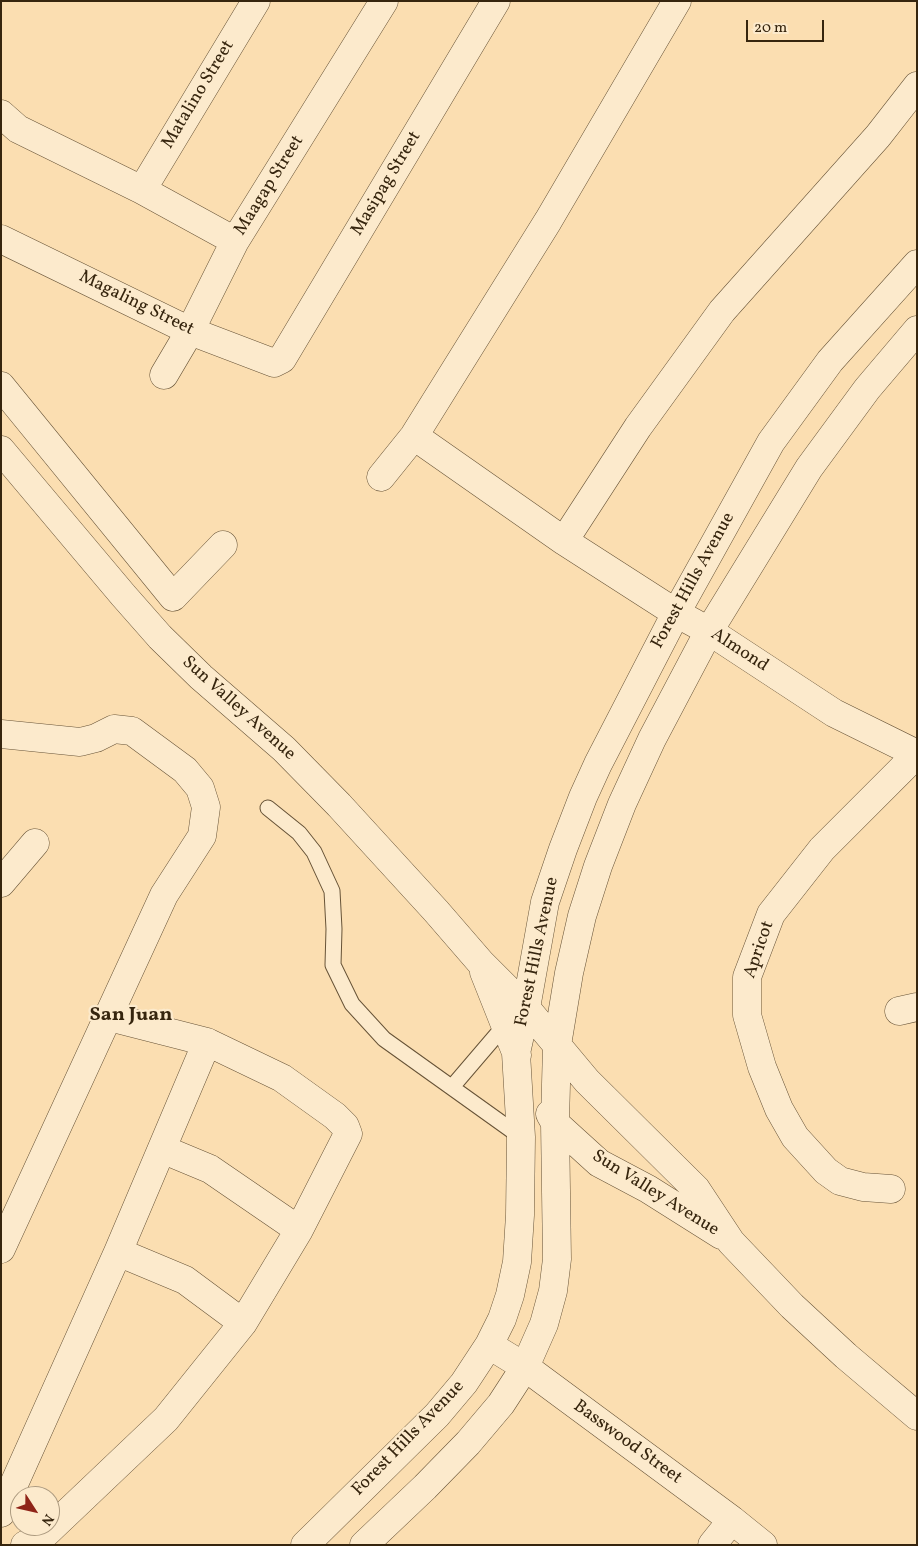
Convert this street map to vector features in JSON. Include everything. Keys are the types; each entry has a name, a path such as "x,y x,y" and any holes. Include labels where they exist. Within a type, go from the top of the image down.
{"street":[{"name":"Matalino Street","path":"142,190 256,1"},
{"name":"Maagap Street","path":"164,375 190,331 235,242 384,1"},
{"name":"Masipag Street","path":"274,363 282,359 496,1"},
{"path":"381,477 414,436 548,221 677,1"},
{"path":"564,541 638,427 722,311 878,136 917,86"},
{"path":"1,114 18,129 142,190 235,242"},
{"name":"Magaling Street","path":"1,239 190,331 274,363"},
{"name":"Forest Hills Avenue","path":"305,1545 437,1415 464,1383 489,1345 502,1319 510,1296 517,1262 520,1215 521,1137 516,1053 545,902 563,850 598,764 676,613 771,442 830,361 917,264"},
{"name":"Forest Hills Avenue","path":"364,1545 468,1443 501,1404 525,1367 544,1324 553,1291 558,1259 555,1123 558,1046 569,973 582,916 598,866 622,804 652,739 709,631 809,468 867,389 917,330"},
{"path":"1,386 173,597 223,545"},
{"name":"Almond","path":"414,436 564,541 676,613 709,631 834,713 917,754"},
{"name":"Sun Valley Avenue","path":"1,450 160,637 201,677 291,756 339,805 436,911 481,964 526,1008 586,1081 696,1189 731,1242 792,1306 846,1356 917,1416"},
{"path":"1,734 80,742 96,738 114,729 132,731 184,770 200,788 206,807 202,836 164,895 1,1249"},
{"name":"Apricot","path":"891,1189 863,1187 840,1181 826,1171 795,1137 779,1109 760,1058 747,1015 747,977 771,914 822,849 917,754"},
{"path":"1,883 35,843"},
{"name":"Sun Valley Avenue","path":"481,964 516,1053 555,1123 599,1163 648,1189 731,1242"},
{"path":"25,1545 46,1533 166,1420 243,1323 299,1230 348,1134 345,1126 335,1116 282,1078 207,1042 109,1017"},
{"path":"1,1513 118,1252 207,1042"},
{"path":"162,1149 210,1169 299,1230"},
{"path":"118,1252 185,1280 243,1323"},
{"name":"Basswood Street","path":"489,1345 525,1367 763,1545"},
{"path":"712,1545 732,1520"}],"lane":[{"path":"268,808 299,833 314,852 332,891 334,965 352,1004 384,1038 521,1137"},
{"path":"452,1087 505,1026"}],"district":[{"name":"San Juan","path":"131,1016"}]}
